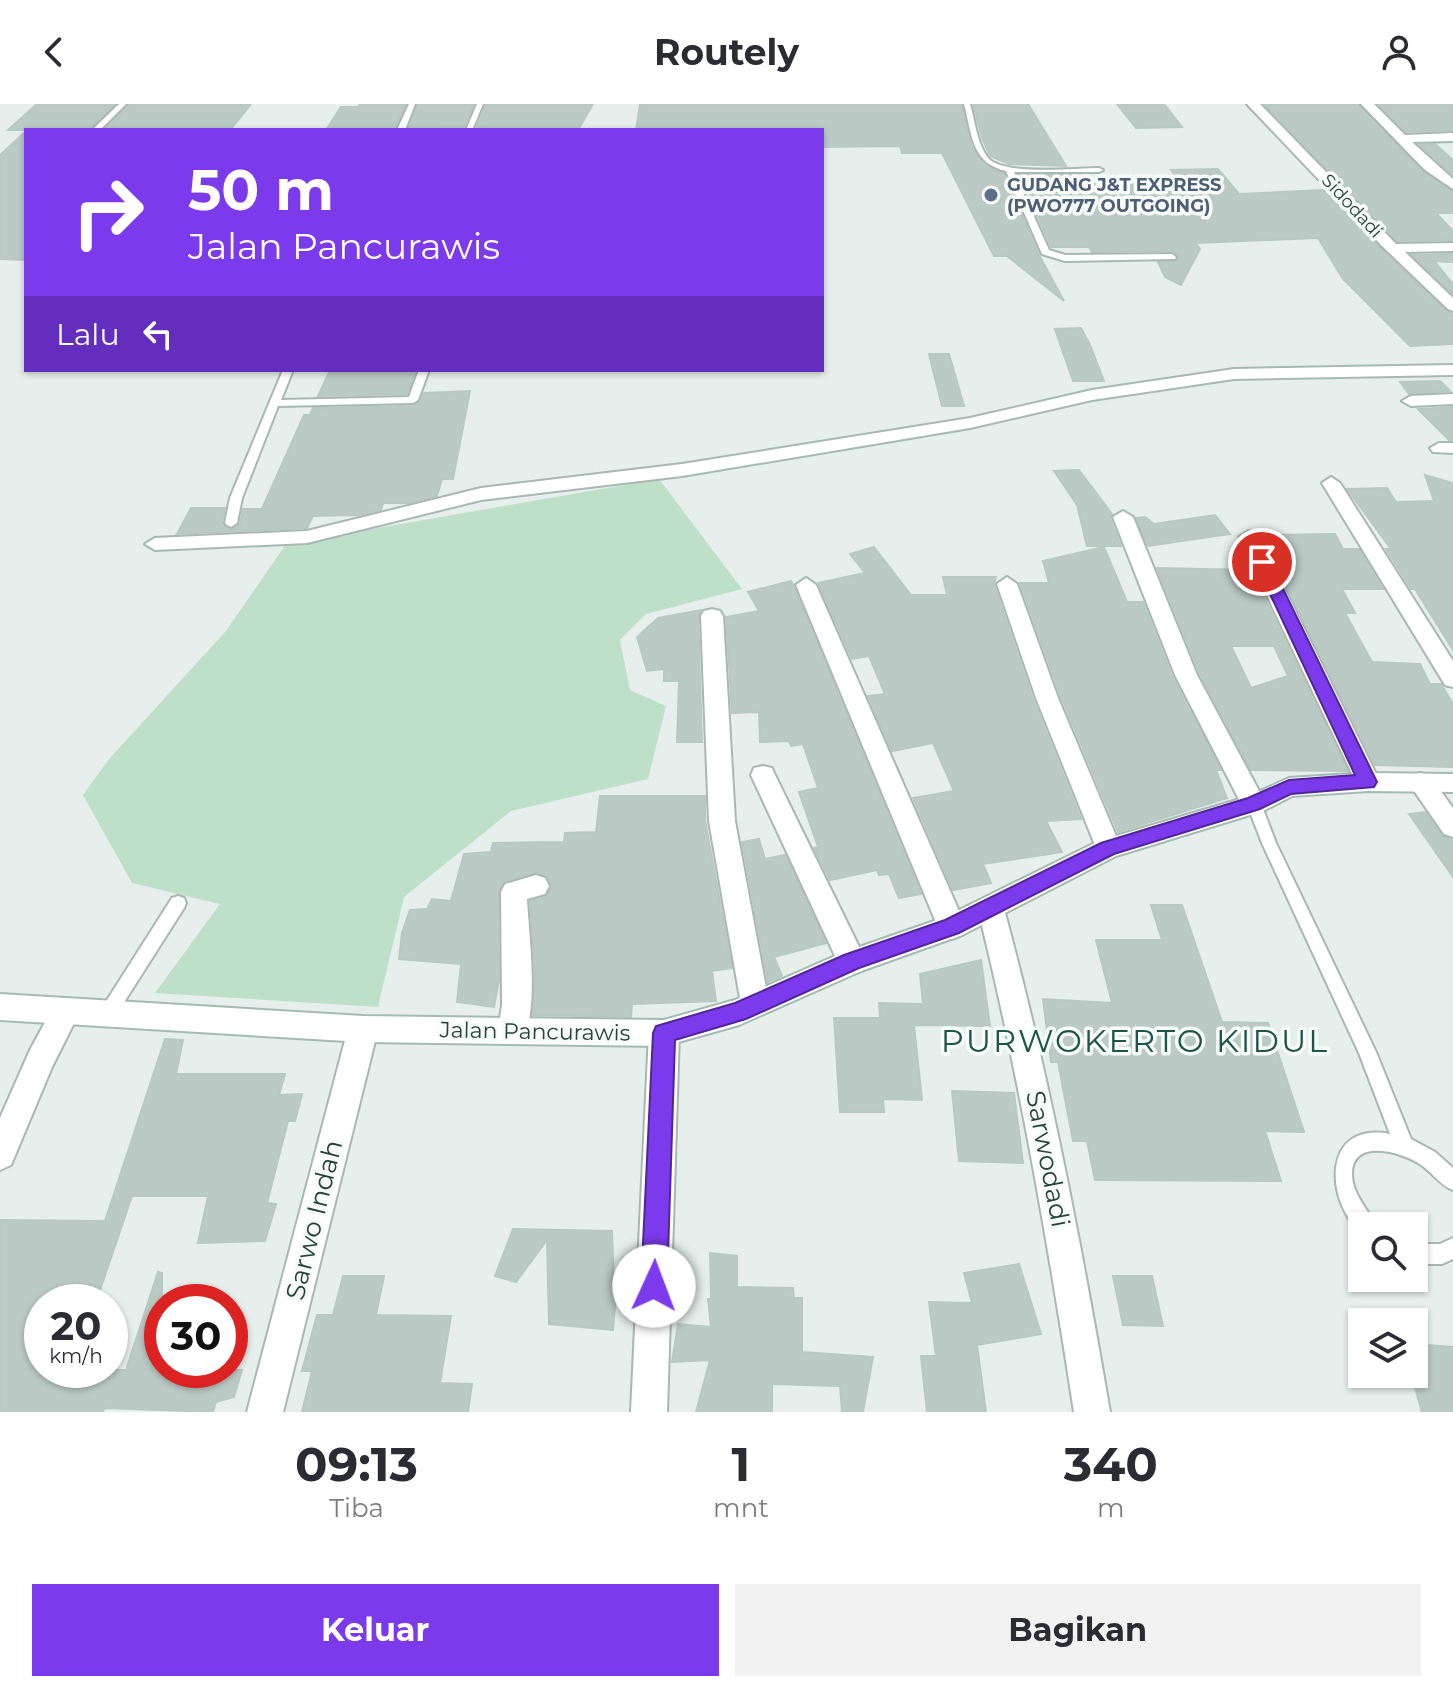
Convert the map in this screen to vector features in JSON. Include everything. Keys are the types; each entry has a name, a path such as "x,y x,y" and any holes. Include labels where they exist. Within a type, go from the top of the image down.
{"street":[{"name":"Sidodadi","path":"1253,104 1392,248 1453,306"},
{"path":"1367,104 1400,139 1453,185"},
{"path":"1400,139 1453,137"},
{"path":"1392,248 1453,247"},
{"path":"155,544 307,537 481,494 697,468 970,423 1092,395 1234,374 1453,370"},
{"path":"1411,401 1453,399"},
{"path":"1331,483 1453,679"},
{"path":"1123,517 1186,675 1254,804"},
{"path":"1249,537 1368,782"},
{"path":"1007,584 1047,698 1108,848"},
{"path":"806,585 952,927"},
{"path":"712,616 722,821 755,1004"},
{"path":"763,775 852,962"},
{"name":"Jalan Pancurawis","path":"0,1007 363,1029 664,1033 709,1022 852,962 952,927 1108,848 1254,804 1289,787 1368,782 1453,783"},
{"path":"1420,782 1453,827"},
{"path":"513,1031 516,1005 514,892 536,886"},
{"name":"Sarwodadi","path":"991,909 1017,1003 1067,1252 1092,1412"},
{"path":"0,1154 40,1060 66,1011"},
{"name":"Sarwo Indah","path":"265,1412 363,1029"},
{"path":"649,1412 664,1033"}],"lane":[{"path":"98,128 123,104"},
{"path":"402,128 412,104"},
{"path":"469,128 480,104"},
{"path":"967,104 983,156 993,166 1099,170"},
{"path":"1009,169 1045,252 1054,257 1172,257"},
{"path":"231,523 236,498 287,372"},
{"path":"273,403 413,400 423,372"},
{"path":"1254,804 1269,843 1367,1052 1403,1143"},
{"path":"108,1013 178,903"},
{"path":"1355,1212 1346,1193 1343,1175 1346,1159 1355,1148 1368,1141 1385,1139 1403,1143 1439,1164 1453,1181"},
{"path":"1428,1254 1442,1254 1453,1248"}],"green space":[{"path":"659,479 742,589 646,614 620,640 630,690 666,706 648,779 511,811 404,897 378,1007 155,993 220,904 132,883 83,795 110,758 226,631 286,544"}],"building":[{"path":"37,104 115,104 91,128 8,130"},
{"path":"129,104 251,104 232,128 106,128"},
{"path":"360,104 406,104 395,128 327,128 341,107 358,107"},
{"path":"418,104 474,104 464,127 409,128"},
{"path":"486,104 593,104 579,128 477,127"},
{"path":"640,104 961,104 972,147 984,164 1004,173 1039,255 1064,301 1007,256 994,256 942,153 902,153 900,146 824,147 824,128 636,128"},
{"path":"973,104 1028,104 1066,166 1009,164 990,156"},
{"path":"1117,104 1164,104 1182,127 1136,128"},
{"path":"1264,104 1358,104 1423,172 1453,192 1453,213 1436,213 1453,231 1453,240 1397,241"},
{"path":"1378,104 1453,104 1453,130 1406,132"},
{"path":"24,133 24,260 0,259 0,155"},
{"path":"1435,144 1453,160 1453,175 1420,145"},
{"path":"1218,169 1239,194 1324,190 1380,248 1446,311 1453,314 1453,344 1410,346 1343,279 1318,238 1195,243 1200,249 1181,285 1165,277 1158,262 1178,260 1179,256 1172,251 1092,252 1089,247 1051,247 1019,175 1071,175 1075,181 1177,178 1171,170"},
{"path":"1453,254 1453,262 1434,261 1453,284 1453,294 1412,255"},
{"path":"1081,328 1104,381 1073,381 1055,329"},
{"path":"929,354 949,354 964,406 942,406"},
{"path":"329,372 415,372 407,394 318,396"},
{"path":"1440,381 1450,391 1409,394 1400,382"},
{"path":"470,391 453,479 442,479 437,496 409,503 383,503 381,510 359,515 313,516 307,528 177,534 191,508 225,508 222,522 230,530 240,524 243,509 262,509 304,415 310,415 313,408 413,406 421,401 424,393"},
{"path":"1453,407 1453,440 1449,440 1418,409"},
{"path":"1079,470 1112,514 1110,518 1121,546 1087,546 1077,505 1054,471"},
{"path":"1425,475 1453,483 1453,650 1386,549 1391,549 1347,489 1387,488 1396,502 1434,501"},
{"path":"1215,515 1230,534 1148,546 1136,518 1145,517 1154,524"},
{"path":"1335,534 1343,549 1359,549 1383,589 1342,589 1355,613 1345,613 1372,662 1420,664 1430,684 1441,684 1453,704 1453,767 1375,765 1261,535"},
{"path":"874,547 911,595 947,595 943,577 996,577 994,585 1033,699 1081,819 1046,821 1062,852 983,864 991,883 953,890 913,798 954,791 933,743 892,751 868,696 885,694 869,656 852,659 818,583 865,573 850,554"},
{"path":"1104,547 1127,602 1143,602 1172,676 1221,770 1216,770 1227,798 1118,832 1061,697 1020,583 1049,583 1043,561"},
{"path":"1157,568 1251,570 1348,771 1251,770 1200,674","holes":["1231,646 1274,646 1288,676 1251,688"]},
{"path":"791,581 921,894 899,898 889,874 879,875 877,870 830,880 814,848 818,847 799,792 818,788 803,744 791,746 789,741 760,742 759,712 732,713 726,617 759,611 748,592"},
{"path":"701,610 698,616 702,742 677,742 679,681 664,681 664,669 647,671 637,637 658,618"},
{"path":"600,796 705,796 705,820 732,968 712,971 716,1001 632,1004 631,1017 533,1015 535,971 530,901 546,897 552,887 548,877 537,872 504,881 498,891 499,980 494,1007 457,1002 461,964 399,959 402,933 410,910 427,909 432,899 451,901 464,854 491,852 493,843 564,842 565,833 596,832"},
{"path":"1425,812 1442,836 1453,840 1453,877 1409,814"},
{"path":"759,839 765,859 785,855 826,943 774,957 782,976 768,982 742,842"},
{"path":"1151,905 1182,905 1222,1022 1268,1023 1304,1132 1265,1131 1281,1181 1095,1180 1087,1141 1073,1141 1058,1062 1051,1062 1043,999 1112,1003 1096,940 1162,940"},
{"path":"981,960 990,1026 914,1025 922,1100 883,1099 884,1112 840,1112 834,1018 880,1018 879,1003 923,1004 920,974"},
{"path":"165,1039 183,1040 176,1074 285,1074 279,1095 302,1094 295,1121 288,1121 267,1203 276,1204 265,1241 198,1243 208,1196 132,1196 102,1284 24,1284 24,1388 128,1388 128,1364 144,1315 144,1388 237,1388 234,1397 216,1402 213,1412 105,1408 102,1412 0,1412 0,1220 105,1221"},
{"path":"952,1091 1014,1093 1023,1163 959,1161"},
{"path":"513,1229 612,1231 614,1282 617,1282 613,1330 549,1324 547,1240 516,1282 495,1276"},
{"path":"710,1253 737,1256 737,1287 793,1288 794,1298 802,1298 802,1352 873,1357 863,1412 842,1412 840,1386 772,1384 772,1412 696,1412 710,1360 672,1362 678,1324 711,1327 708,1299 711,1299"},
{"path":"1019,1264 1041,1334 977,1345 986,1412 927,1412 921,1356 936,1356 929,1302 972,1303 964,1273"},
{"path":"158,1272 162,1273 162,1284 154,1284"},
{"path":"343,1276 384,1276 376,1315 451,1316 440,1383 472,1384 468,1412 302,1412 312,1371 302,1371 317,1315 333,1315"},
{"path":"1113,1276 1152,1276 1163,1326 1123,1325"},
{"path":"1428,1345 1453,1347 1453,1412 1422,1412 1415,1388 1428,1388"}],"place":[{"name":"GUDANG J&T EXPRESS (PWO777 OUTGOING)","path":"991,195"}],"district":[{"name":"PURWOKERTO KIDUL","path":"1135,1041"}],"route":[{"path":"654,1286 664,1033 739,1012 852,962 952,927 1108,848 1254,804 1289,787 1311,783 1368,782 1262,562"}]}
